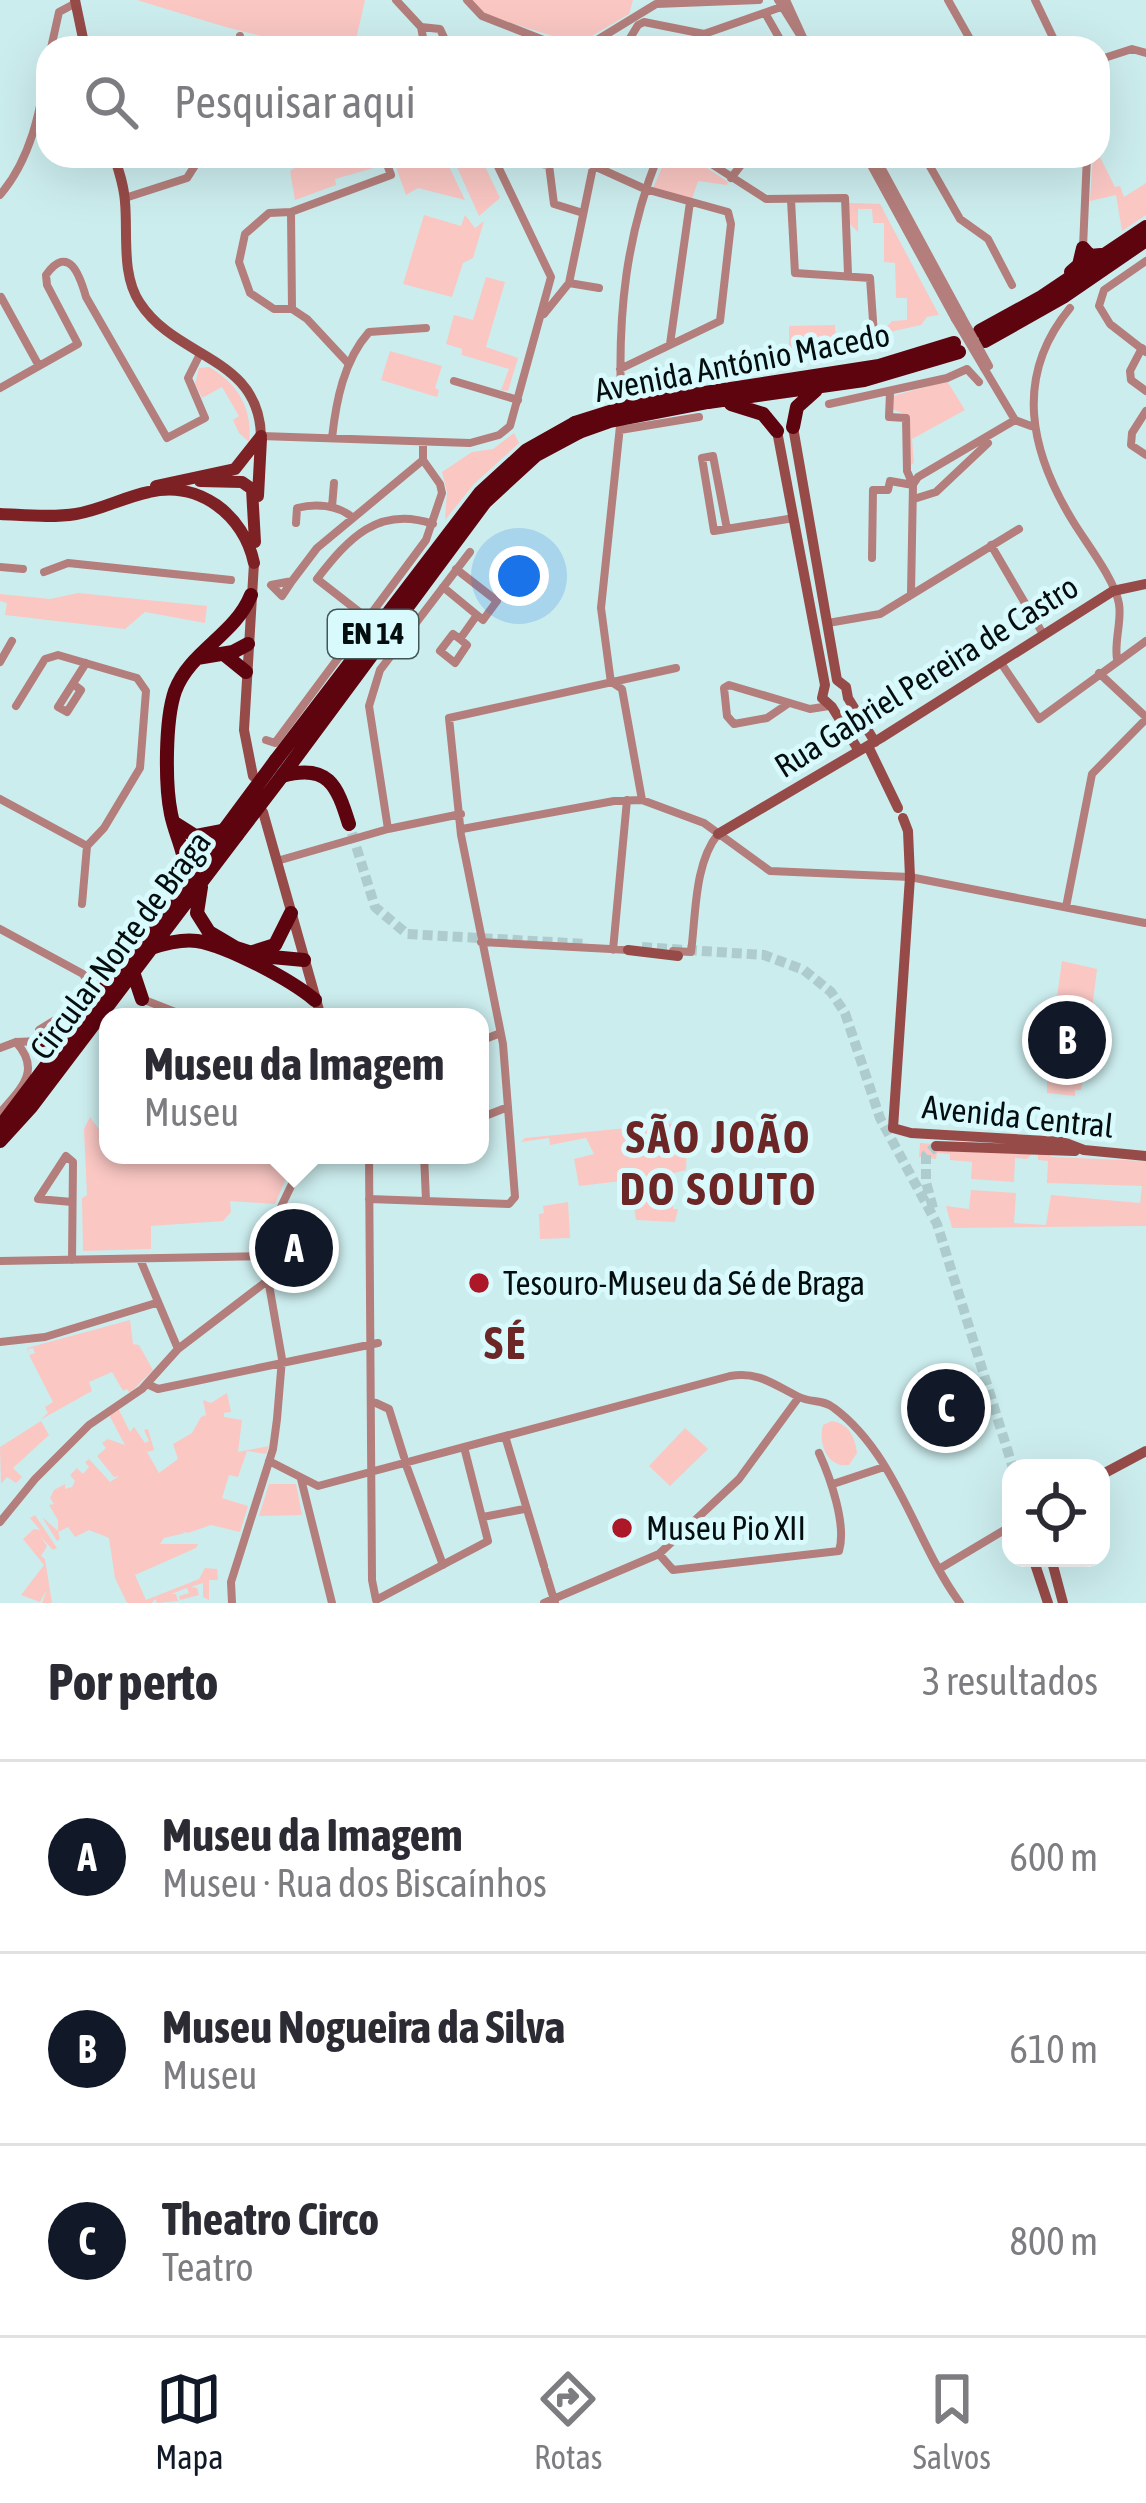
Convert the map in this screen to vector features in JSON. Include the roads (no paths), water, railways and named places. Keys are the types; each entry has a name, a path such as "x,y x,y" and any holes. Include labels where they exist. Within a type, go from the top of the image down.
{"highway":[{"path":"1146,226 983,336 1063,297 1146,240"},
{"path":"1083,248 1090,256 1110,252"},
{"path":"1045,295 1079,266 1083,248"},
{"name":"Avenida António Macedo","path":"231,832 485,502 522,466 577,427 629,406 706,398 838,384 924,366 957,348 706,398"},
{"path":"706,398 756,409 785,429 802,400 838,384"},
{"path":"212,651 251,596"},
{"path":"184,884 185,855 169,795 172,703 182,676 212,651 233,638 248,644"},
{"path":"212,651 247,672"},
{"path":"279,768 327,778 338,790 349,824"},
{"path":"172,819 195,836 231,832"},
{"name":"Circular Norte de Braga","path":"106,1008 203,881 231,832"},
{"name":"Circular Norte de Braga","path":"0,1127 184,884 231,832"},
{"path":"203,881 196,902 200,919 222,941 248,952 304,960"},
{"path":"248,952 275,945 291,914"},
{"path":"151,948 198,941 272,971 315,1000"},
{"path":"272,971 296,967 304,960"},
{"path":"133,972 142,999"},
{"name":"Circular Norte de Braga","path":"0,1142 99,1017"},
{"path":"39,1041 61,1036 78,1025"},
{"path":"0,1155 31,1107"}],"main road":[{"path":"254,563 247,539 220,497 259,445"},
{"path":"122,500 163,484 235,469 259,445"},
{"path":"255,542 259,445"},
{"path":"254,563 259,445"},
{"path":"163,484 248,484 254,498"},
{"path":"0,514 61,516 164,490 203,497 226,511 246,513 254,498"}],"street":[{"path":"396,0 422,27 423,36"},
{"path":"466,0 482,16 534,36"},
{"path":"604,36 656,4 760,0"},
{"path":"948,0 968,36"},
{"path":"1034,0 1052,36"},
{"path":"53,36 59,12 74,2 81,36"},
{"path":"631,36 644,22 704,34 765,13 782,2 799,36"},
{"path":"765,13 778,36"},
{"path":"54,32 77,21"},
{"path":"422,27 440,29 443,36"},
{"path":"1110,56 1132,49 1146,53"},
{"path":"0,195 22,164 36,120"},
{"path":"117,168 125,198 128,261 141,305 162,326 246,386 256,404 259,445"},
{"path":"125,198 187,178 193,168"},
{"path":"347,362 307,319 292,309 261,303 242,277 239,262 245,235 269,213 291,212 391,175 388,168"},
{"path":"259,445 332,438 470,443 499,435 510,426 550,285 548,270 499,168"},
{"path":"550,168 554,204 583,214"},
{"path":"543,315 569,283 594,168"},
{"path":"598,168 645,189 728,212 731,224 720,322 620,369"},
{"path":"620,398 621,299 653,168"},
{"path":"716,168 766,199 845,198 848,274"},
{"path":"731,178 740,168"},
{"path":"877,168 1015,420 1033,427"},
{"path":"931,168 960,219 988,239 1012,285"},
{"path":"1083,248 1087,168"},
{"path":"791,200 795,273 865,275 872,283 874,335"},
{"path":"670,344 690,202"},
{"path":"291,212 292,309"},
{"path":"1146,261 1100,297 1099,306 1105,317 1144,350 1130,371 1131,380 1146,391"},
{"path":"0,388 78,344 47,285 52,266 64,263 81,274 86,297 166,438 205,418 188,378 201,352"},
{"path":"569,283 599,288"},
{"path":"1,296 39,367"},
{"path":"1070,308 1052,329 1045,350 1033,427 1071,517 1119,604 1117,659"},
{"path":"332,438 347,362 369,332 426,328"},
{"path":"830,404 947,379 967,369 979,382"},
{"path":"454,381 518,400"},
{"path":"890,393 889,417 906,418 907,471 913,485 910,594"},
{"path":"1146,411 1131,438 1131,445 1146,455"},
{"path":"611,683 602,608 620,428 699,417"},
{"path":"913,485 918,477 1015,420"},
{"path":"785,429 803,574 831,682"},
{"path":"785,429 828,623 831,682 822,698 867,746"},
{"path":"259,445 281,440"},
{"path":"917,498 936,492 988,442"},
{"path":"266,740 274,743 434,524 442,494 423,460 423,443"},
{"path":"728,529 713,456 702,458 714,531 728,529 794,518 808,522"},
{"path":"292,580 317,548 423,460"},
{"path":"872,559 873,490 888,490 890,481 913,485"},
{"path":"332,507 334,484"},
{"path":"296,523 297,508 332,507 352,518"},
{"path":"367,618 317,579 363,529 414,518 434,524"},
{"path":"828,623 880,614 1019,529"},
{"path":"991,545 1043,634"},
{"path":"388,829 369,706 372,688 380,670 470,552"},
{"path":"44,572 68,563 231,580"},
{"path":"253,776 244,740 254,563"},
{"path":"0,567 23,569"},
{"path":"443,587 483,620 496,602 456,569"},
{"path":"803,574 818,571"},
{"name":"Rua Gabriel Pereira de Castro","path":"713,830 738,824 1113,591 1146,584"},
{"path":"460,639 477,615"},
{"path":"0,662 12,641"},
{"path":"1000,663 1033,715 1044,718 1146,641"},
{"path":"16,706 45,659 58,655 136,678 146,692 140,768 104,828 87,845"},
{"path":"73,684 86,663"},
{"path":"369,1199 514,1201 503,1044 462,829 449,718 676,668"},
{"path":"1066,907 1092,774 1146,718 1099,673"},
{"path":"831,682 846,687 867,746 901,813 908,831 910,877"},
{"path":"611,683 622,689 643,800"},
{"path":"789,703 767,718 734,724 727,716 724,688 729,685 810,709 842,705 848,698"},
{"path":"859,717 880,702"},
{"path":"0,799 87,845"},
{"path":"613,950 627,800"},
{"path":"462,829 643,800 713,830 770,871 910,877 1146,923"},
{"path":"263,812 318,1008"},
{"path":"277,861 388,829 462,814"},
{"path":"481,942 691,952 699,886 713,830"},
{"path":"82,904 87,845"},
{"name":"Avenida Central","path":"910,877 892,1120 898,1131 1063,1142 1084,1150 1146,1156"},
{"path":"0,929 38,946 90,982 68,1012 39,1030 39,1041 0,1048"},
{"path":"628,950 678,956"},
{"path":"142,999 165,1008"},
{"path":"489,1038 498,1034"},
{"path":"0,1113 30,1075 30,1062 16,1042"},
{"path":"489,1114 508,1107"},
{"path":"936,1146 1084,1150"},
{"path":"71,1202 38,1199 65,1156 73,1162 72,1260"},
{"path":"232,1603 231,1582 274,1442 282,1363 264,1256 302,1164"},
{"path":"369,1164 374,1344 372,1580 377,1602 488,1541 464,1447"},
{"path":"424,1164 426,1200"},
{"path":"0,1261 264,1256"},
{"path":"140,1259 178,1348"},
{"path":"0,1522 79,1434 147,1384 178,1348 267,1280"},
{"path":"0,1342 45,1336 156,1303"},
{"path":"147,1384 158,1389 374,1344"},
{"path":"269,1461 313,1486 730,1376 753,1374 833,1407 862,1436 960,1603"},
{"path":"505,1436 551,1601 659,1554 739,1479 800,1397"},
{"path":"376,1403 389,1409 443,1564"},
{"path":"1110,1470 1146,1450"},
{"path":"659,1554 673,1570 840,1548 842,1531 832,1484 819,1453"},
{"path":"832,1484 884,1467"},
{"path":"302,1479 332,1603"},
{"path":"483,1517 524,1509"},
{"path":"939,1569 1002,1531"},
{"path":"1041,1567 1055,1603"},
{"path":"1052,1567 1055,1603"}],"tunnel":[{"path":"352,833 375,907 407,934 587,944"},
{"path":"642,947 764,955 804,970 831,992 845,1013 880,1118 937,1224 1010,1459"},
{"path":"933,1208 926,1155 936,1146"}],"place":[{"name":"Museu Nogueira da Silva","path":"1067,1040"},
{"name":"Museu da Imagem","path":"294,1248"},
{"name":"Tesouro-Museu da Sé de Braga","path":"479,1283"},
{"name":"Theatro Circo","path":"946,1408"},
{"name":"Museu Pio XII","path":"622,1528"}],"district":[{"name":"SÃO JOÃO DO SOUTO","path":"719,1163"},
{"name":"SÉ","path":"506,1343"}]}
